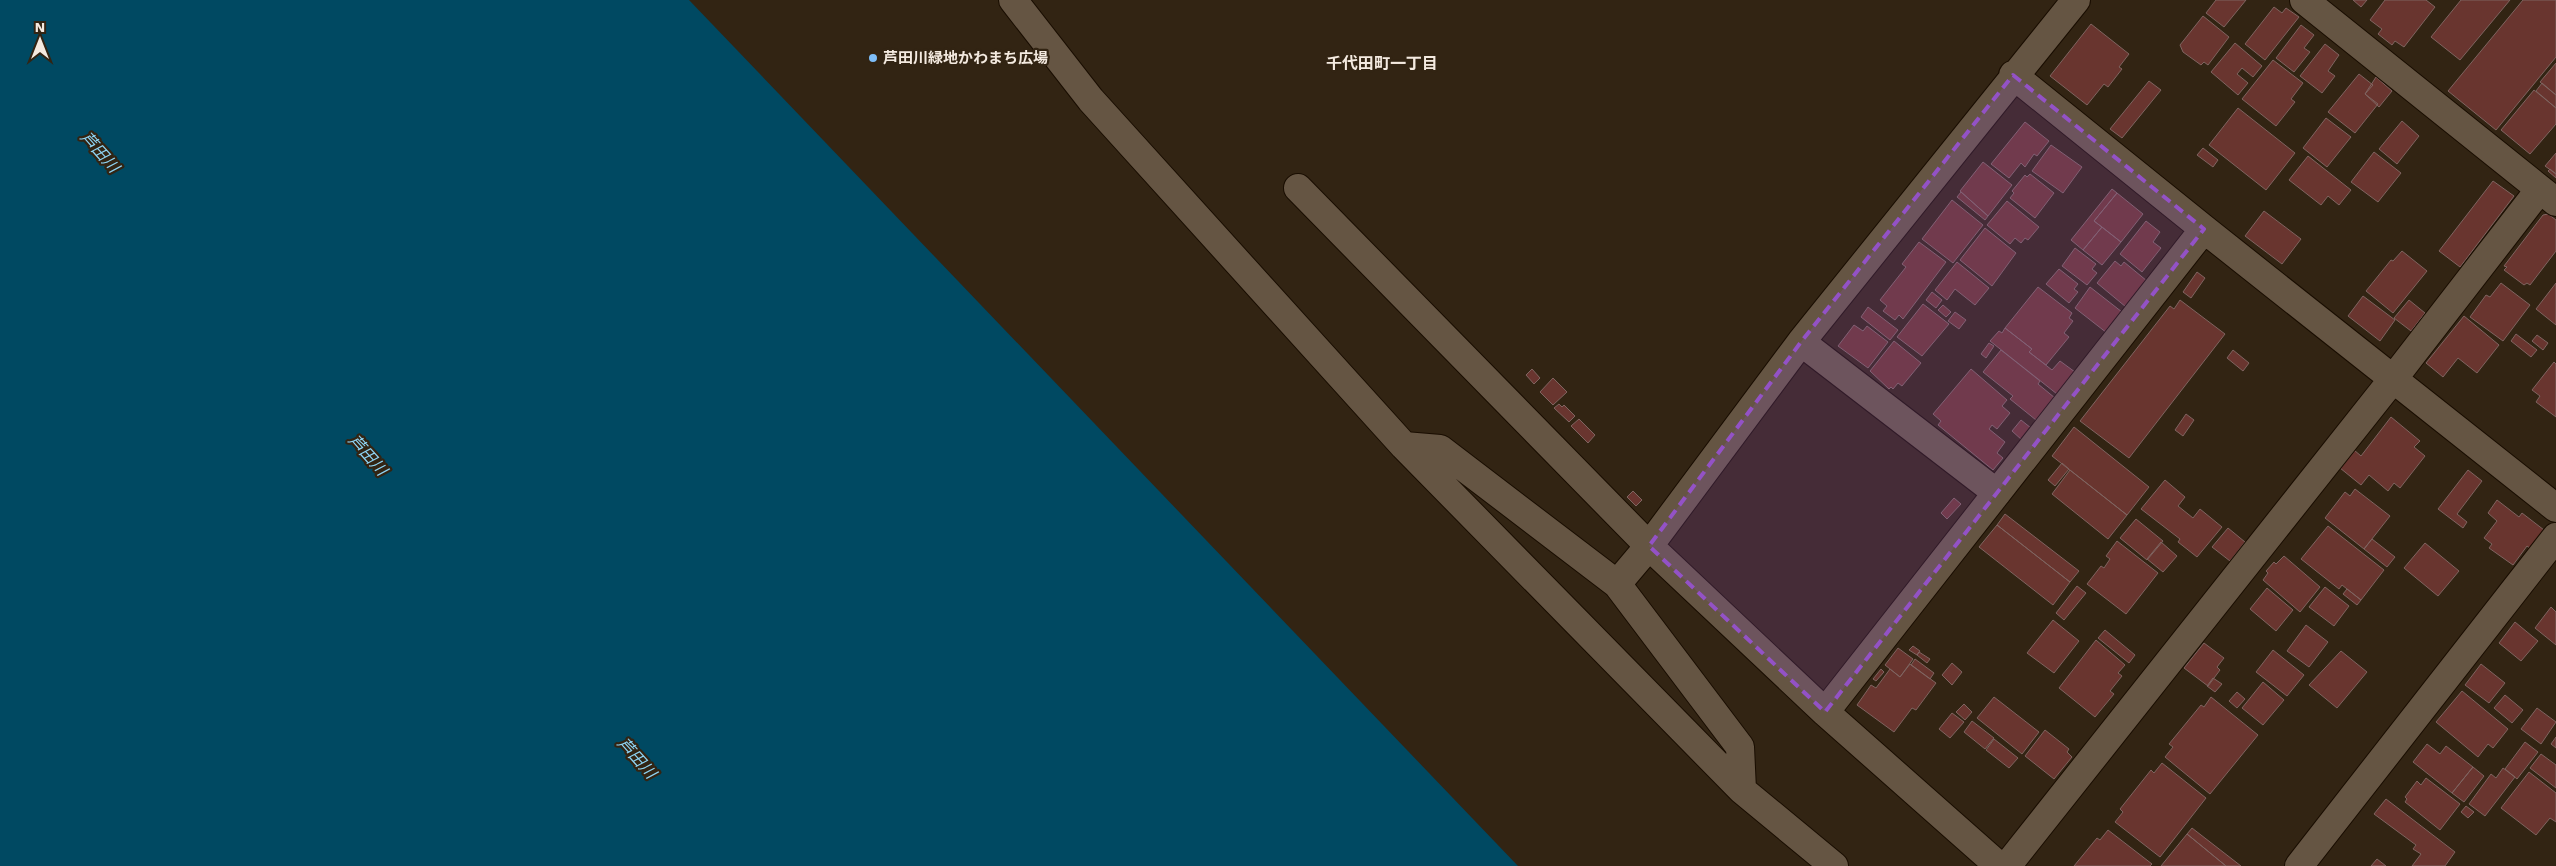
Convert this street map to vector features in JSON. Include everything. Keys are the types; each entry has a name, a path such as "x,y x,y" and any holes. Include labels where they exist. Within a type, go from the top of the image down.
{"street":[{"path":"1013,0 1091,100 1404,446 1742,790 1834,866"},
{"path":"1617,584 1649,546 1801,342 2013,75 2076,0"},
{"path":"2007,866 2393,379 2548,195 2304,0"},
{"path":"2013,75 2556,508"},
{"path":"1298,188 1649,546 1825,712 1999,866"},
{"path":"1825,712 2204,229"},
{"path":"1801,342 1997,493"},
{"path":"1404,446 1440,449 1617,584 1740,747 1742,790"},
{"path":"2299,866 2556,537"}],"highlighted area":[{"path":"2013,75 2204,229 1825,712 1649,546 1801,342"}],"water":[{"name":"芦田川","path":"0,0 689,0 1518,866 0,866"}],"building":[{"path":"2216,0 2246,0 2224,27 2206,13"},
{"path":"2353,0 2367,0 2361,7"},
{"path":"2385,0 2426,0 2435,7 2404,47 2395,41 2392,45 2378,34 2382,29 2370,20"},
{"path":"2461,0 2510,0 2460,60 2431,37"},
{"path":"2523,0 2556,0 2556,57 2496,130 2448,91"},
{"path":"2274,7 2282,13 2286,8 2299,17 2265,60 2245,44"},
{"path":"2203,16 2229,37 2208,65 2204,62 2201,65 2183,52 2180,45"},
{"path":"2091,24 2129,54 2119,67 2122,69 2108,87 2104,84 2087,105 2050,76"},
{"path":"2301,25 2314,35 2304,48 2310,52 2294,72 2276,58"},
{"path":"2235,43 2262,66 2253,77 2242,68 2237,74 2248,83 2238,95 2211,72"},
{"path":"2325,44 2339,55 2328,71 2335,76 2322,93 2300,76"},
{"path":"2273,60 2303,83 2291,99 2295,102 2276,126 2242,99"},
{"path":"2556,63 2556,95 2540,82"},
{"path":"2359,74 2373,85 2365,94 2378,104 2355,133 2328,112"},
{"path":"2376,77 2392,91 2379,107 2365,94"},
{"path":"2149,81 2161,90 2122,138 2110,129"},
{"path":"2542,83 2556,95 2556,108 2536,91"},
{"path":"2534,90 2556,108 2556,124 2530,154 2501,130"},
{"path":"2238,108 2295,153 2266,190 2209,145"},
{"path":"2326,118 2351,137 2327,167 2303,148"},
{"path":"2402,121 2419,136 2397,164 2379,149"},
{"path":"2025,122 2049,141 2037,156 2034,154 2025,167 2021,163 2009,178 1991,164"},
{"path":"2051,145 2082,167 2063,193 2032,171"},
{"path":"2203,148 2218,160 2213,167 2197,155"},
{"path":"2374,152 2401,173 2378,202 2351,182"},
{"path":"2556,153 2556,174 2545,166"},
{"path":"2308,156 2351,190 2339,205 2328,196 2321,205 2289,180"},
{"path":"1983,162 2012,185 1988,216 1960,191"},
{"path":"2550,169 2556,174 2556,178 2548,171"},
{"path":"2030,174 2054,193 2035,218 2010,198 2014,193 2012,191 2025,175 2027,177"},
{"path":"2493,181 2514,196 2460,267 2439,251"},
{"path":"2112,189 2117,193 2094,221 2102,227 2083,250 2071,240"},
{"path":"1961,192 1988,216 1985,220 1957,197"},
{"path":"2117,193 2143,214 2121,242 2094,221"},
{"path":"1952,200 1983,225 1953,263 1922,239"},
{"path":"2007,201 2039,227 2028,240 2025,238 2021,243 2015,238 2010,244 1987,225"},
{"path":"2264,211 2301,239 2282,264 2245,236"},
{"path":"2548,214 2556,220 2556,251 2530,285 2527,283 2524,285 2504,270 2507,267 2504,266 2543,215"},
{"path":"2146,221 2160,232 2153,242 2161,248 2142,272 2120,254"},
{"path":"2102,227 2121,242 2102,265 2083,250"},
{"path":"1985,228 2016,253 1992,286 1960,260"},
{"path":"1919,242 1946,262 1903,319 1899,315 1895,320 1883,311 1887,306 1880,300 1906,267 1902,264"},
{"path":"2075,248 2096,264 2092,269 2097,273 2087,285 2062,266"},
{"path":"2402,251 2427,271 2393,313 2366,291 2391,260 2393,261"},
{"path":"2115,261 2121,266 2124,262 2147,281 2126,307 2097,283"},
{"path":"1957,262 1989,288 1975,305 1955,289 1947,300 1935,290"},
{"path":"2059,269 2078,284 2074,289 2078,292 2069,303 2046,284"},
{"path":"2197,272 2205,278 2191,298 2183,292"},
{"path":"2501,283 2530,305 2503,341 2470,317 2486,295 2490,297"},
{"path":"2556,283 2556,325 2536,309"},
{"path":"2038,287 2072,313 2069,318 2073,321 2064,333 2069,337 2046,365 2029,352 2032,349 2005,328"},
{"path":"2090,287 2122,312 2107,333 2075,308"},
{"path":"1932,292 1942,300 1936,308 1926,300"},
{"path":"2363,296 2395,320 2380,341 2348,316"},
{"path":"2180,300 2225,334 2129,458 2080,421 2170,306 2174,309"},
{"path":"2409,300 2425,313 2411,331 2394,318"},
{"path":"1923,304 1949,324 1922,356 1897,337"},
{"path":"1943,305 1951,312 1946,317 1938,310"},
{"path":"1868,307 1898,330 1890,340 1861,317"},
{"path":"1955,312 1966,320 1959,329 1948,321"},
{"path":"2464,316 2499,345 2477,373 2458,358 2443,377 2426,363"},
{"path":"1854,325 1863,331 1867,326 1888,342 1868,368 1838,346"},
{"path":"2005,328 2032,349 2029,352 2052,370 2060,361 2075,372 2057,394 1990,341 1999,331 2002,333"},
{"path":"2516,334 2537,350 2531,357 2511,341"},
{"path":"2537,335 2548,343 2543,350 2532,341"},
{"path":"1894,341 1921,363 1902,386 1898,383 1893,389 1891,387 1889,389 1870,371"},
{"path":"1989,343 1994,346 1986,358 1981,354"},
{"path":"2001,350 2040,381 2038,384 2055,398 2036,420 2010,399 2013,396 1983,372"},
{"path":"2233,350 2249,363 2243,371 2227,358"},
{"path":"2554,362 2556,364 2556,417 2536,402 2540,396 2532,390"},
{"path":"1532,369 1540,378 1534,384 1526,375"},
{"path":"1971,369 2007,400 2002,406 2010,413 1997,429 1992,425 1989,429 2005,442 1997,453 2003,458 1993,470 1938,425 1941,421 1933,414"},
{"path":"1553,378 1567,392 1553,405 1540,392"},
{"path":"1559,404 1562,407 1564,405 1575,416 1569,422 1554,408"},
{"path":"2186,414 2194,420 2183,436 2175,430"},
{"path":"2391,417 2420,441 2414,447 2425,456 2400,488 2394,483 2388,491 2369,475 2361,485 2340,468 2354,450 2361,456"},
{"path":"1579,419 1595,435 1588,443 1571,426"},
{"path":"2021,420 2031,428 2022,440 2012,431"},
{"path":"2074,427 2149,487 2127,515 2052,456"},
{"path":"2062,463 2069,469 2055,486 2048,480"},
{"path":"2070,470 2127,515 2108,539 2052,494"},
{"path":"2468,470 2482,481 2457,514 2467,522 2463,528 2438,509"},
{"path":"2165,480 2185,497 2178,506 2193,518 2200,509 2222,527 2197,557 2178,542 2180,539 2141,509"},
{"path":"2355,489 2390,516 2364,549 2325,518 2345,492 2350,496"},
{"path":"1633,491 1642,500 1636,506 1627,497"},
{"path":"1954,498 1961,504 1947,519 1941,513"},
{"path":"2497,500 2519,517 2522,513 2544,530 2531,549 2527,546 2513,565 2489,548 2492,544 2484,538 2497,521 2488,513"},
{"path":"2005,514 2079,571 2070,582 1997,525"},
{"path":"2136,519 2163,541 2147,560 2120,538"},
{"path":"1997,525 2070,582 2053,605 1979,547"},
{"path":"2328,526 2384,570 2361,600 2342,585 2339,589 2301,559"},
{"path":"2228,528 2245,542 2230,561 2212,547"},
{"path":"2372,539 2395,557 2387,567 2364,549"},
{"path":"2117,541 2158,573 2126,614 2087,584 2101,566 2104,568 2110,559 2106,556"},
{"path":"2161,542 2177,556 2163,572 2147,559"},
{"path":"2425,543 2459,571 2438,596 2404,568"},
{"path":"2284,556 2320,587 2300,612 2263,580 2268,573 2266,571 2274,562 2276,564"},
{"path":"2077,586 2086,593 2064,620 2056,613"},
{"path":"2325,587 2349,606 2334,626 2309,607"},
{"path":"2267,588 2293,610 2276,631 2250,609"},
{"path":"2347,589 2361,600 2357,605 2343,594"},
{"path":"2551,607 2556,612 2556,645 2535,628"},
{"path":"2053,620 2079,641 2054,673 2027,653"},
{"path":"2515,622 2538,641 2521,661 2499,643"},
{"path":"2306,625 2328,642 2309,667 2287,651"},
{"path":"2105,630 2135,655 2129,663 2098,638"},
{"path":"2096,640 2125,665 2118,673 2122,676 2110,691 2114,694 2095,717 2059,688"},
{"path":"2204,643 2224,658 2217,667 2220,670 2208,686 2184,668"},
{"path":"1913,646 1920,651 1917,655 1909,650"},
{"path":"1898,648 1913,659 1900,677 1885,665"},
{"path":"2273,650 2304,675 2287,696 2256,672"},
{"path":"2341,651 2367,672 2337,708 2309,685"},
{"path":"1919,652 1930,659 1927,663 1917,655"},
{"path":"1915,659 1934,673 1930,679 1911,665"},
{"path":"1952,663 1962,672 1952,685 1942,675"},
{"path":"1910,664 1936,683 1916,710 1912,708 1894,732 1857,705 1871,685 1876,688 1890,669 1900,677"},
{"path":"2481,664 2505,683 2489,703 2465,685"},
{"path":"1881,669 1884,672 1876,681 1873,679"},
{"path":"2213,678 2222,684 2215,692 2207,686"},
{"path":"2263,682 2284,700 2263,725 2242,708"},
{"path":"2462,691 2508,729 2493,748 2488,744 2478,757 2436,722"},
{"path":"2237,692 2245,699 2237,708 2229,701"},
{"path":"2505,695 2523,710 2512,723 2494,708"},
{"path":"1994,697 2039,732 2022,754 1977,718"},
{"path":"2211,697 2258,735 2210,794 2165,757 2173,747 2169,744 2201,705 2204,707"},
{"path":"1964,704 1972,712 1965,720 1956,712"},
{"path":"2537,708 2556,722 2541,744 2521,729"},
{"path":"1952,713 1964,722 1950,738 1939,729"},
{"path":"1972,721 1994,738 1985,749 1964,732"},
{"path":"2045,730 2069,749 2067,752 2072,757 2054,779 2025,756"},
{"path":"2556,737 2556,748 2551,744"},
{"path":"1994,739 2018,758 2009,768 1986,750"},
{"path":"2525,742 2538,752 2517,779 2505,769"},
{"path":"2427,744 2440,754 2446,746 2473,767 2452,793 2413,762"},
{"path":"2541,754 2556,765 2556,788 2530,768"},
{"path":"2162,763 2206,798 2160,857 2115,822 2123,812 2120,809 2151,770 2154,773"},
{"path":"2473,767 2484,776 2464,802 2452,793"},
{"path":"2503,768 2515,777 2485,816 2469,804 2491,774 2496,778"},
{"path":"2529,772 2556,793 2556,822 2550,818 2536,835 2501,808"},
{"path":"2426,778 2460,804 2440,830 2405,802 2407,799 2405,797 2417,781 2421,785"},
{"path":"2386,799 2455,852 2445,866 2412,866 2421,854 2413,849 2416,845 2374,814"},
{"path":"2466,806 2474,812 2468,818 2461,812"},
{"path":"2192,828 2241,866 2226,866 2187,834"},
{"path":"2108,830 2152,864 2150,866 2074,866 2097,838 2100,840"},
{"path":"2187,834 2226,866 2161,866"},
{"path":"2377,859 2386,866 2371,866"}],"place":[{"name":"芦田川緑地かわまち広場","path":"873,58"}],"district":[{"name":"千代田町一丁目","path":"1382,63"}]}
